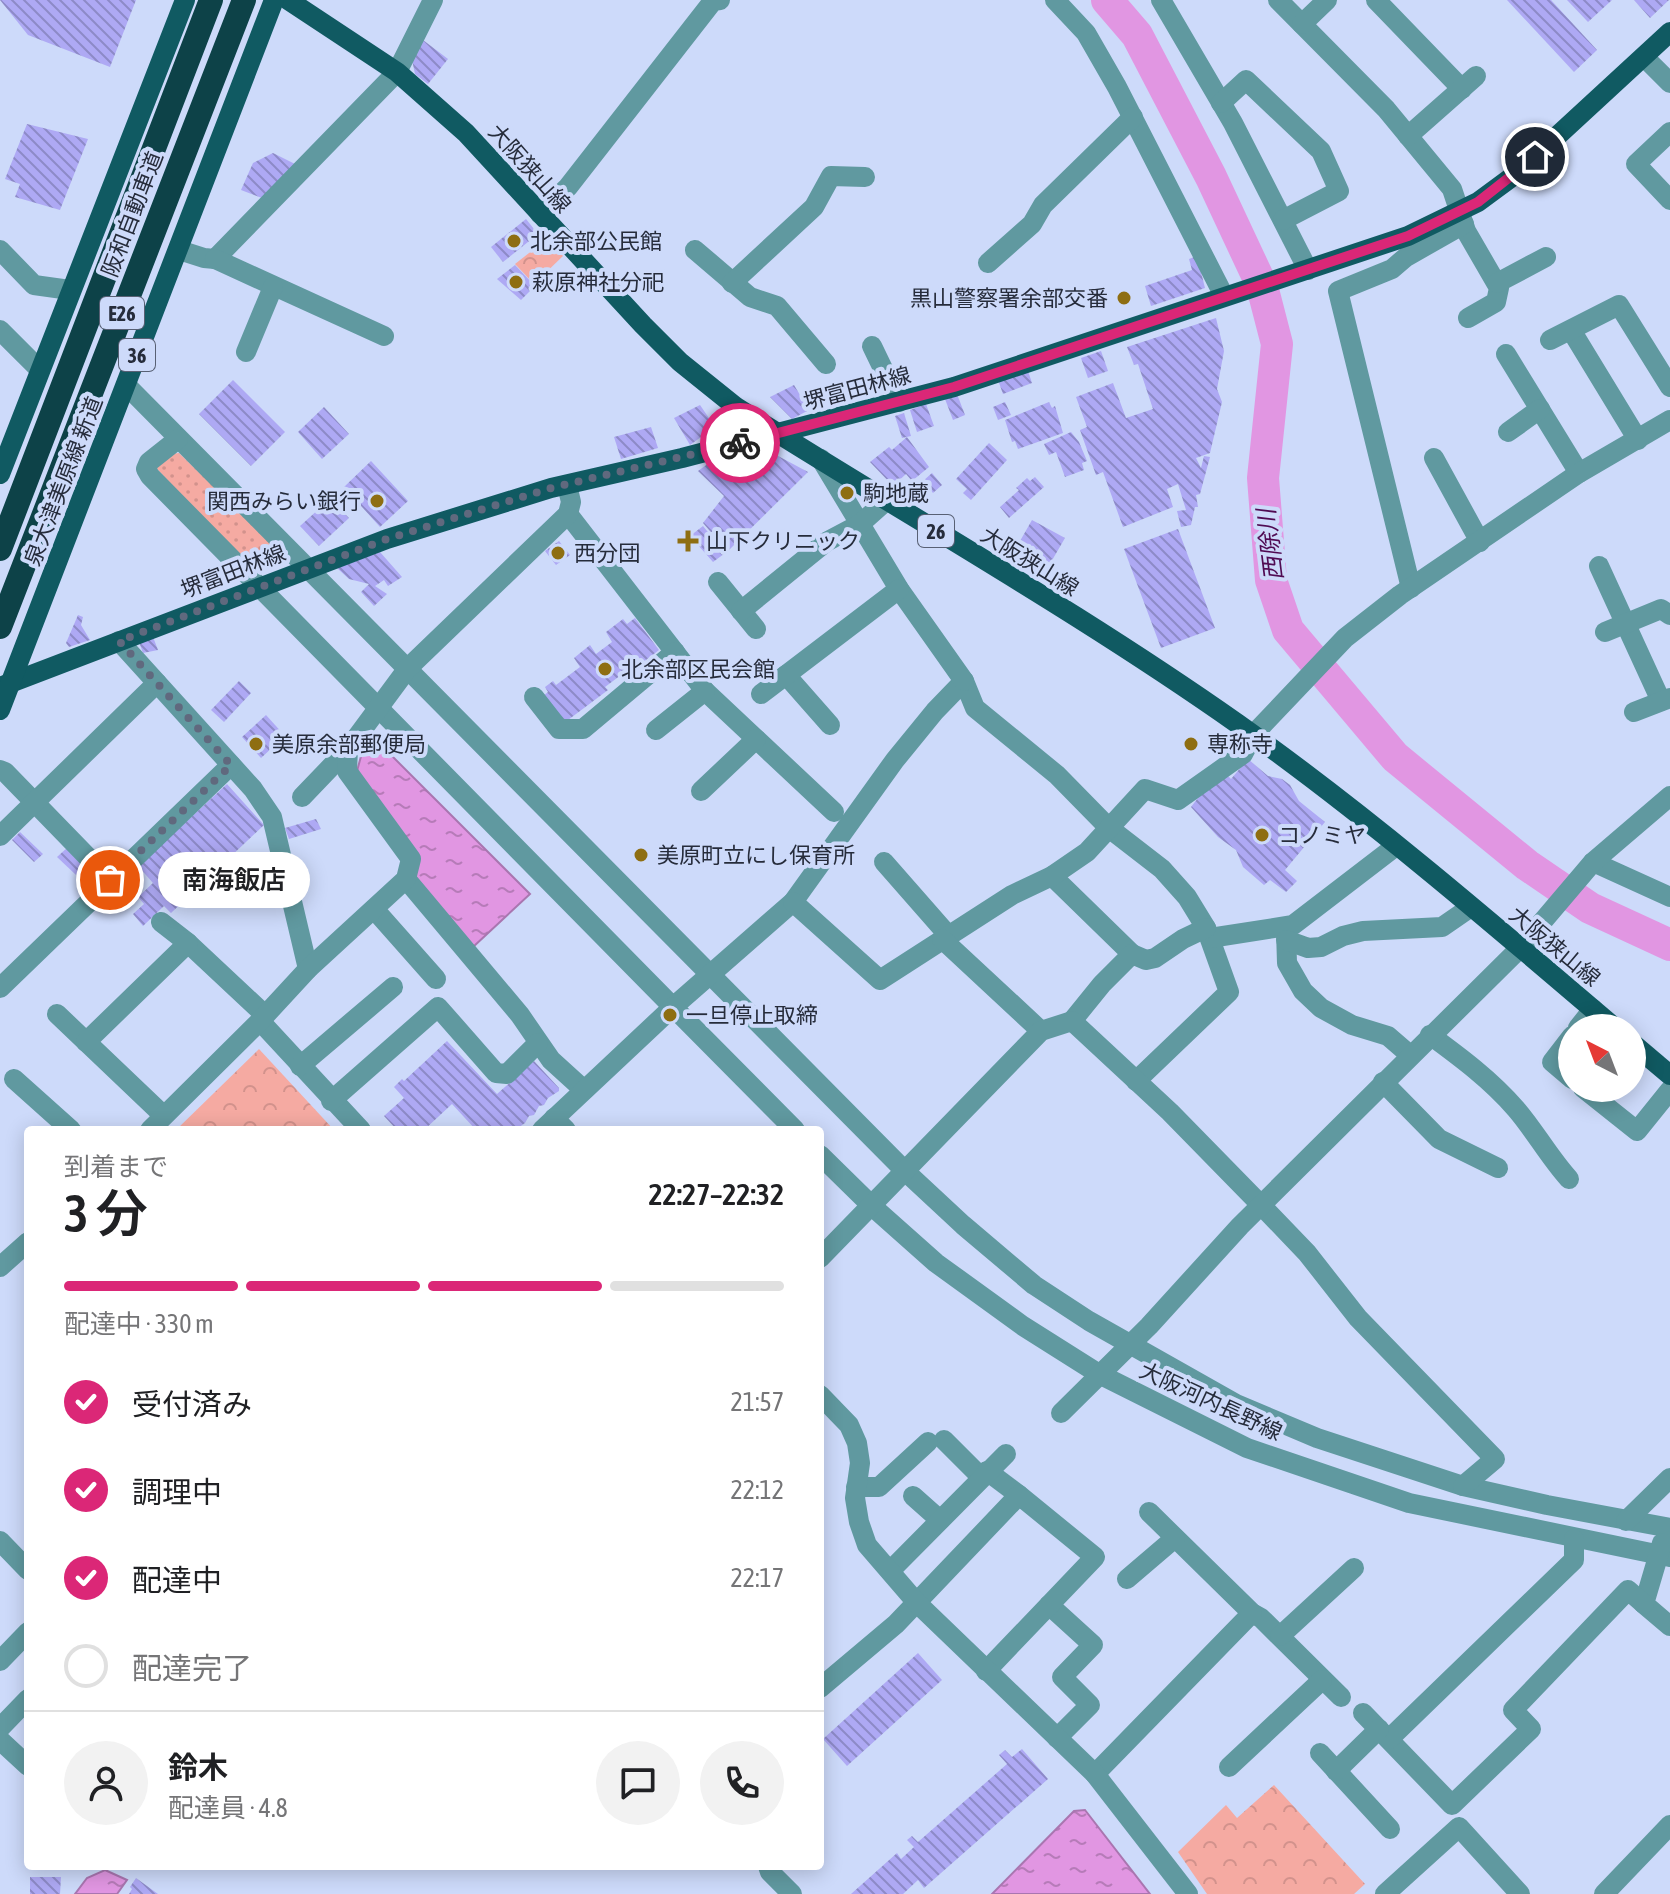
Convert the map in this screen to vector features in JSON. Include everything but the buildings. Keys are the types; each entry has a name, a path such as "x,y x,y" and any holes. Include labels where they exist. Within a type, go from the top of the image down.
{"highway":[{"name":"阪和自動車道","path":"0,549 211,0"},
{"name":"阪和自動車道","path":"0,627 244,0"}],"main road":[{"path":"0,474 185,0"},
{"name":"泉大津美原線 新道","path":"0,710 5,685 126,385 274,0"},
{"name":"大阪狭山線","path":"288,0 397,72 466,133 680,362 736,407 1110,640 1253,735 1396,846 1599,1014"},
{"name":"堺富田林線","path":"5,685 387,539 567,485 954,387 1462,217 1516,174 1670,32"},
{"path":"1646,1055 1670,1075"}],"street":[{"path":"215,259 397,72 433,0"},
{"path":"540,214 568,187 713,1 720,0"},
{"path":"1055,0 1086,33 1229,294"},
{"path":"1161,0 1221,103 1283,220 1304,271"},
{"path":"1278,0 1386,109 1452,189 1462,217 1499,288 1496,302 1468,318"},
{"path":"1302,24 1327,0"},
{"path":"1376,0 1469,82 1408,136"},
{"path":"1644,57 1670,83"},
{"path":"1221,103 1246,80 1321,151 1339,191 1283,220"},
{"path":"988,263 1032,224 1043,205 1133,117"},
{"path":"1670,132 1636,164 1670,200"},
{"path":"732,283 814,207 831,176 865,177"},
{"path":"1411,588 1338,291 1392,269 1462,217"},
{"path":"0,250 34,285 70,290"},
{"path":"179,250 215,259 273,287 351,313 384,336"},
{"path":"695,250 750,297 777,306 826,364"},
{"path":"1497,283 1546,257"},
{"path":"246,352 273,287"},
{"path":"1550,340 1619,305 1670,387"},
{"path":"0,330 40,370"},
{"path":"1571,330 1638,440"},
{"path":"872,346 899,402"},
{"path":"1506,354 1579,473"},
{"name":"大阪河内長野線","path":"126,385 708,976 906,1172 1034,1285 1089,1321 1236,1404 1317,1438 1463,1486 1668,1528"},
{"path":"1508,432 1540,409"},
{"path":"793,902 880,980 1012,895 1052,876 1087,852 1145,789 1178,800 1243,754 1253,735 1340,642 1411,588 1579,473 1670,420"},
{"path":"178,439 149,462 146,469 258,587 791,1126"},
{"path":"1434,458 1480,542"},
{"path":"821,459 899,589 964,681 975,708 1057,775 1109,828 1162,869 1187,897 1208,933 1229,992 1136,1081"},
{"path":"302,797 348,749 408,668 568,514 571,502 567,485"},
{"path":"741,611 826,542 860,524 887,500"},
{"path":"568,514 705,691 834,812"},
{"path":"1599,566 1666,700 1634,712"},
{"path":"718,582 756,629"},
{"path":"761,694 899,589"},
{"path":"1605,632 1661,609 1670,615"},
{"path":"119,641 253,789 272,817 308,969"},
{"path":"534,697 559,729 583,729 675,652"},
{"path":"786,675 830,725"},
{"path":"554,1126 584,1090 793,902 895,760 964,681"},
{"path":"0,836 157,683"},
{"path":"656,730 705,691"},
{"path":"701,791 756,739"},
{"path":"57,1014 86,1042 156,1123 308,969 406,879 411,859 347,771 348,749"},
{"path":"0,988 231,765"},
{"path":"0,770 110,880"},
{"path":"1061,1413 1090,1387 1261,1205 1520,948 1590,865 1670,796"},
{"path":"1396,846 1293,925 1286,933 1287,963 1303,991 1321,1008 1352,1025 1388,1036 1410,1055"},
{"path":"884,862 945,937 1041,1031"},
{"path":"1590,865 1670,897"},
{"path":"1052,876 1132,954 1146,960 1155,958 1183,939 1208,933 1286,933 1308,948 1321,947 1343,936 1363,931 1442,927 1471,907"},
{"path":"406,879 520,1015 551,1060 584,1090"},
{"path":"374,909 436,979"},
{"path":"161,922 188,943 262,1018 300,1066 357,1126"},
{"path":"86,1042 188,943"},
{"path":"824,1254 1041,1031 1072,1021 1132,954"},
{"path":"300,1066 393,987"},
{"path":"331,1101 438,1007 496,1073 507,1074 538,1043"},
{"path":"1589,1014 1593,1009"},
{"path":"1072,1021 1261,1205 1307,1253 1358,1318 1495,1459 1463,1486"},
{"path":"1430,1035 1471,1066 1514,1107 1549,1157 1569,1179"},
{"path":"14,1079 67,1126"},
{"path":"1383,1082 1439,1139 1498,1168"},
{"path":"1601,1102 1637,1131 1670,1090"},
{"name":"大阪河内長野線","path":"824,1159 936,1263 1023,1326 1099,1374 1247,1448 1409,1503 1664,1556"},
{"path":"0,1267 24,1246"},
{"path":"824,1399 849,1425 857,1443 860,1463 855,1498 867,1545 917,1603 1095,1774 1188,1894"},
{"path":"856,1487 879,1487 936,1441 1019,1495 1095,1557 986,1671"},
{"path":"890,1571 1006,1454"},
{"path":"1626,1521 1670,1478"},
{"path":"824,1684 917,1603 1019,1495"},
{"path":"913,1496 940,1520"},
{"path":"1149,1512 1341,1697"},
{"path":"1644,1604 1664,1556 1668,1528"},
{"path":"1127,1579 1175,1538"},
{"path":"1336,1771 1384,1734 1574,1560 1574,1539"},
{"path":"0,1541 24,1566"},
{"path":"1280,1636 1354,1568"},
{"path":"1363,1713 1452,1805 1531,1729 1513,1710 1628,1590 1670,1626"},
{"path":"1049,1605 1093,1645 1062,1677 1090,1705 1057,1738"},
{"path":"1095,1774 1252,1613"},
{"path":"0,1661 24,1636"},
{"path":"1229,1767 1322,1680"},
{"path":"0,1728 24,1703"},
{"path":"0,1740 24,1762"},
{"path":"1320,1753 1390,1829"},
{"path":"1604,1894 1670,1825"},
{"path":"1387,1893 1459,1827 1520,1894"},
{"path":"769,1870 792,1894"}],"green space":[{"path":"543,242 550,242 563,256 534,284 515,264"},
{"path":"179,453 276,547 275,553 251,561 241,559 157,469 158,463 171,454"},
{"path":"259,1049 330,1126 180,1126"},
{"path":"1274,1785 1365,1884 1354,1894 1207,1894 1178,1852 1226,1805 1237,1818"}],"water":[{"path":"374,738 530,894 473,947 413,875 357,771 363,749"},
{"path":"1085,1810 1150,1894 992,1894 1074,1811"},
{"path":"105,1870 127,1880 117,1894 75,1894 87,1878"}],"waterway":[{"name":"西除川","path":"1107,0 1137,35 1211,177 1262,286 1277,344 1263,478 1271,580 1288,630 1395,757 1527,865 1590,908 1670,945"}],"way so far":[{"path":"110,880 231,765 119,641 387,539 551,488 740,443"}],"place":[{"name":"北余部公民館","path":"514,241"},
{"name":"萩原神社分祀","path":"516,282"},
{"name":"黒山警察署余部交番","path":"1124,298"},
{"name":"駒地蔵","path":"847,493"},
{"name":"関西みらい銀行","path":"377,501"},
{"name":"山下クリニック","path":"688,541"},
{"name":"西分団","path":"558,553"},
{"name":"北余部区民会館","path":"605,669"},
{"name":"美原余部郵便局","path":"256,744"},
{"name":"専称寺","path":"1191,744"},
{"name":"コノミヤ","path":"1262,835"},
{"name":"美原町立にし保育所","path":"641,855"},
{"name":"南海飯店","path":"110,880"},
{"name":"一旦停止取締","path":"670,1015"}],"route":[{"path":"740,443 954,387 1015,364 1408,236 1478,202 1535,157"}]}
